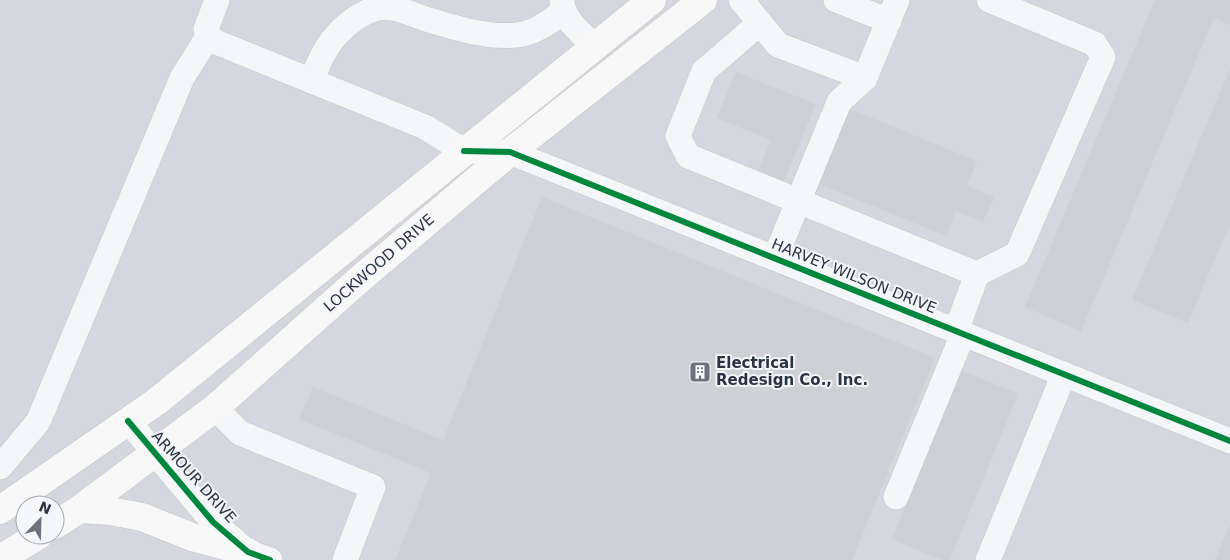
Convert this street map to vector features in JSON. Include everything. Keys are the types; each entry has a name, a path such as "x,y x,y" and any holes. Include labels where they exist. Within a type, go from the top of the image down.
{"main road":[{"name":"LOCKWOOD DRIVE","path":"0,510 156,402 652,0"},
{"name":"LOCKWOOD DRIVE","path":"65,519 215,408 361,278 510,152 703,0"},
{"path":"80,509 110,511 142,517 192,537 259,556"},
{"path":"0,559 23,545"}],"street":[{"path":"217,0 206,29 208,36 216,42 425,127 464,151"},
{"path":"741,0 778,45 865,78"},
{"path":"775,258 839,102 865,78 893,11 836,0"},
{"path":"896,498 959,332 976,274 1017,254 1103,57 1095,44 989,0"},
{"path":"312,81 317,65 332,40 356,18 378,8 394,8 462,28 505,35 522,34 542,28 562,6 595,47"},
{"path":"760,23 704,71 678,136 688,156 976,274"},
{"path":"0,468 38,422 182,78 208,36"},
{"name":"HARVEY WILSON DRIVE","path":"464,151 510,152 1230,442"},
{"path":"988,560 1064,374"},
{"path":"215,408 240,433 373,487 345,560"},
{"name":"ARMOUR DRIVE","path":"128,421 213,522 259,556"}],"shaded area":[{"path":"0,0 1230,0 1230,560 0,560"}],"building":[{"path":"1155,0 1230,0 1230,25 1214,18 1081,331 1025,307"},
{"path":"1230,69 1230,223 1188,323 1132,300"},
{"path":"736,72 816,104 781,188 755,178 771,140 717,118"},
{"path":"850,109 977,161 967,186 994,197 983,222 956,211 946,236 819,184"},
{"name":"Electrical Redesign Co., Inc.","path":"542,197 935,358 852,560 395,560 431,473 299,419 313,387 443,440"},
{"path":"961,370 1018,394 950,560 942,560 892,539"},
{"path":"1230,524 1230,560 1215,560"}],"cycle path":[{"path":"464,151 510,152 1230,441"},
{"path":"128,421 213,522 248,552 270,560"}],"place":[{"name":"Electrical Redesign Co., Inc.","path":"700,372"}]}
